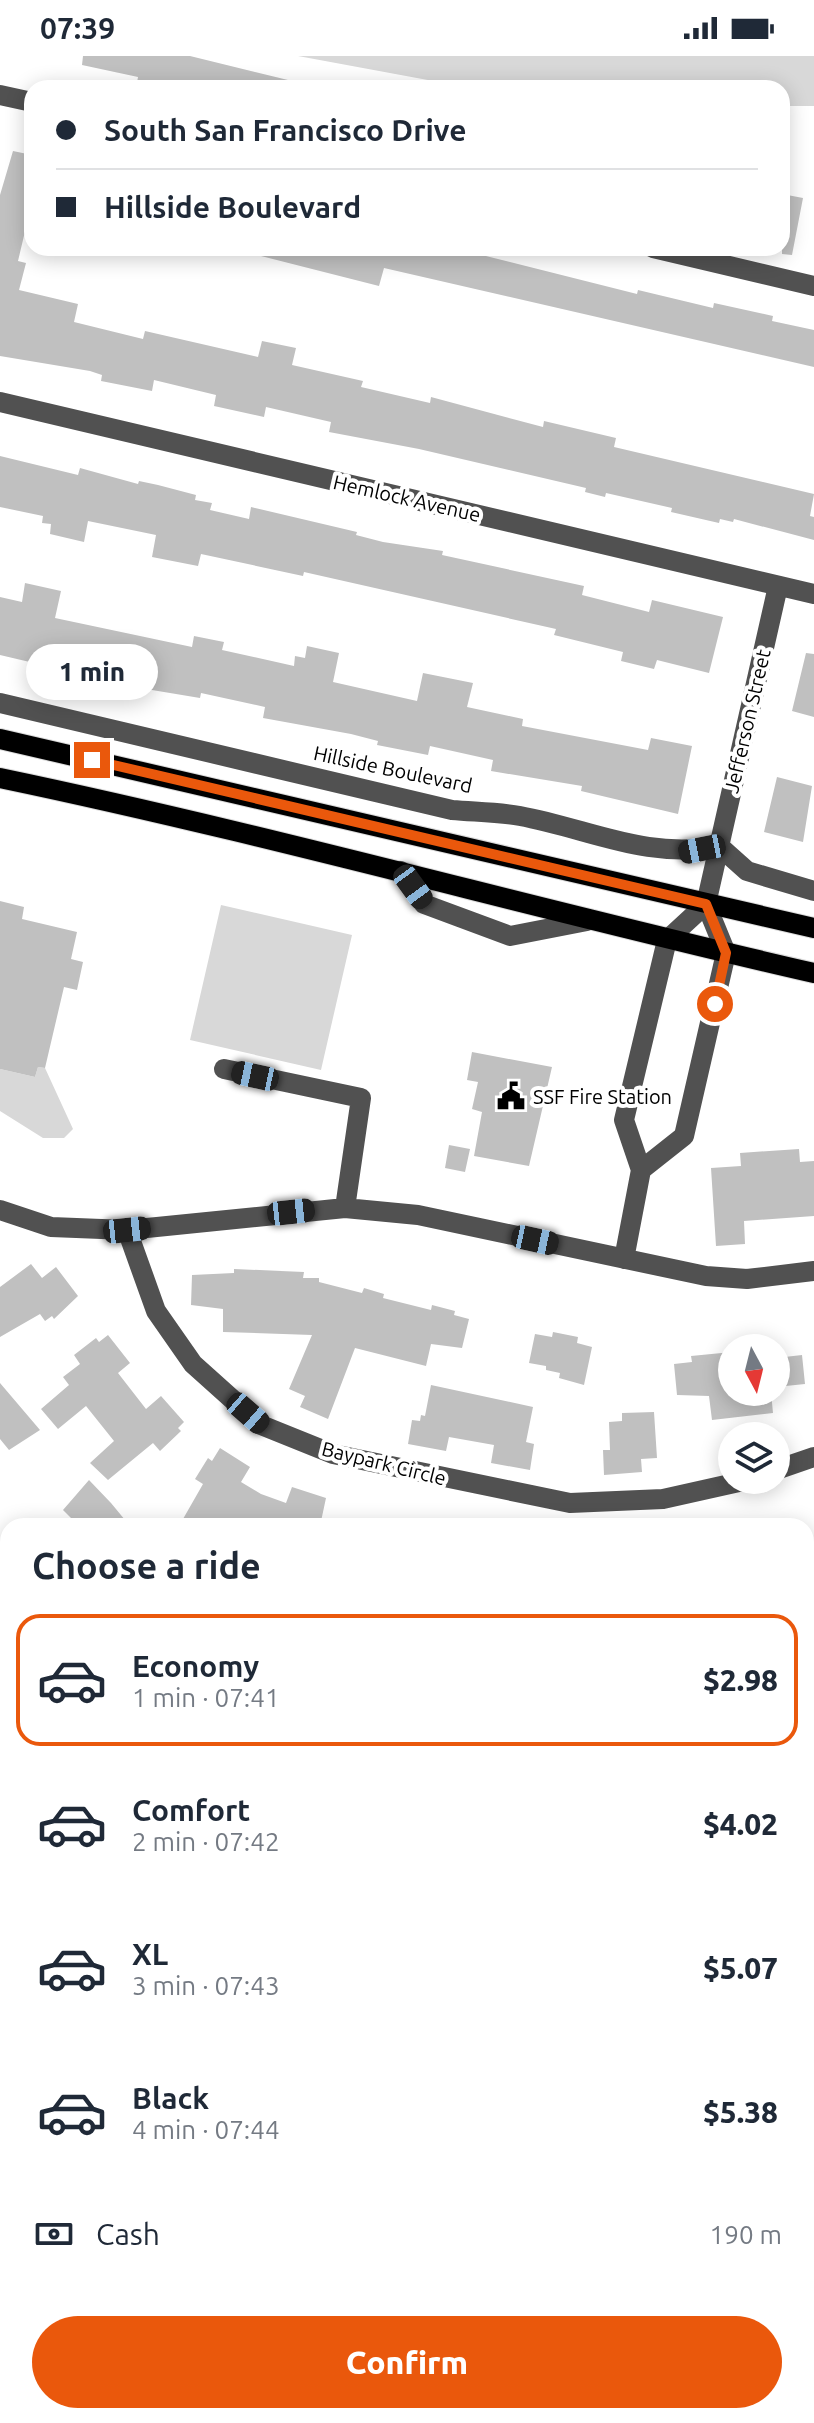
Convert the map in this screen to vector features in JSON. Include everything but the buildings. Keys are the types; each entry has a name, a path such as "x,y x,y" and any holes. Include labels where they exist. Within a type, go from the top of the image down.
{"main road":[{"path":"0,739 814,928"},
{"path":"0,778 149,809 587,921 814,973"}],"street":[{"path":"0,95 24,100"},
{"path":"687,256 814,286"},
{"name":"Hemlock Avenue","path":"0,402 814,594"},
{"name":"Jefferson Street","path":"706,904 778,586"},
{"name":"Hillside Boulevard","path":"0,703 452,810 519,816 661,851 686,853 719,846"},
{"path":"719,846 747,871 814,891"},
{"path":"401,871 424,904 510,936 587,921"},
{"path":"624,1259 641,1170 624,1120 667,940 706,904 726,953 684,1136 641,1170"},
{"path":"224,1069 361,1098 345,1208"},
{"path":"0,1210 51,1227 127,1230 345,1208 418,1215 706,1276 747,1279 814,1271"},
{"name":"Baypark Circle","path":"127,1230 156,1311 193,1364 261,1425 319,1448 570,1503 663,1499 718,1487"},
{"path":"790,1465 814,1457"}],"shaded area":[{"path":"298,56 814,56 814,106 790,106 790,80 428,80"},
{"path":"221,905 352,935 321,1070 190,1040"},
{"path":"38,1067 45,1068 73,1129 64,1138 43,1138 0,1111 0,1069 35,1077"}],"place":[{"name":"SSF Fire Station","path":"511,1096"}],"route":[{"path":"92,760 706,904 726,953 715,1004"}]}
